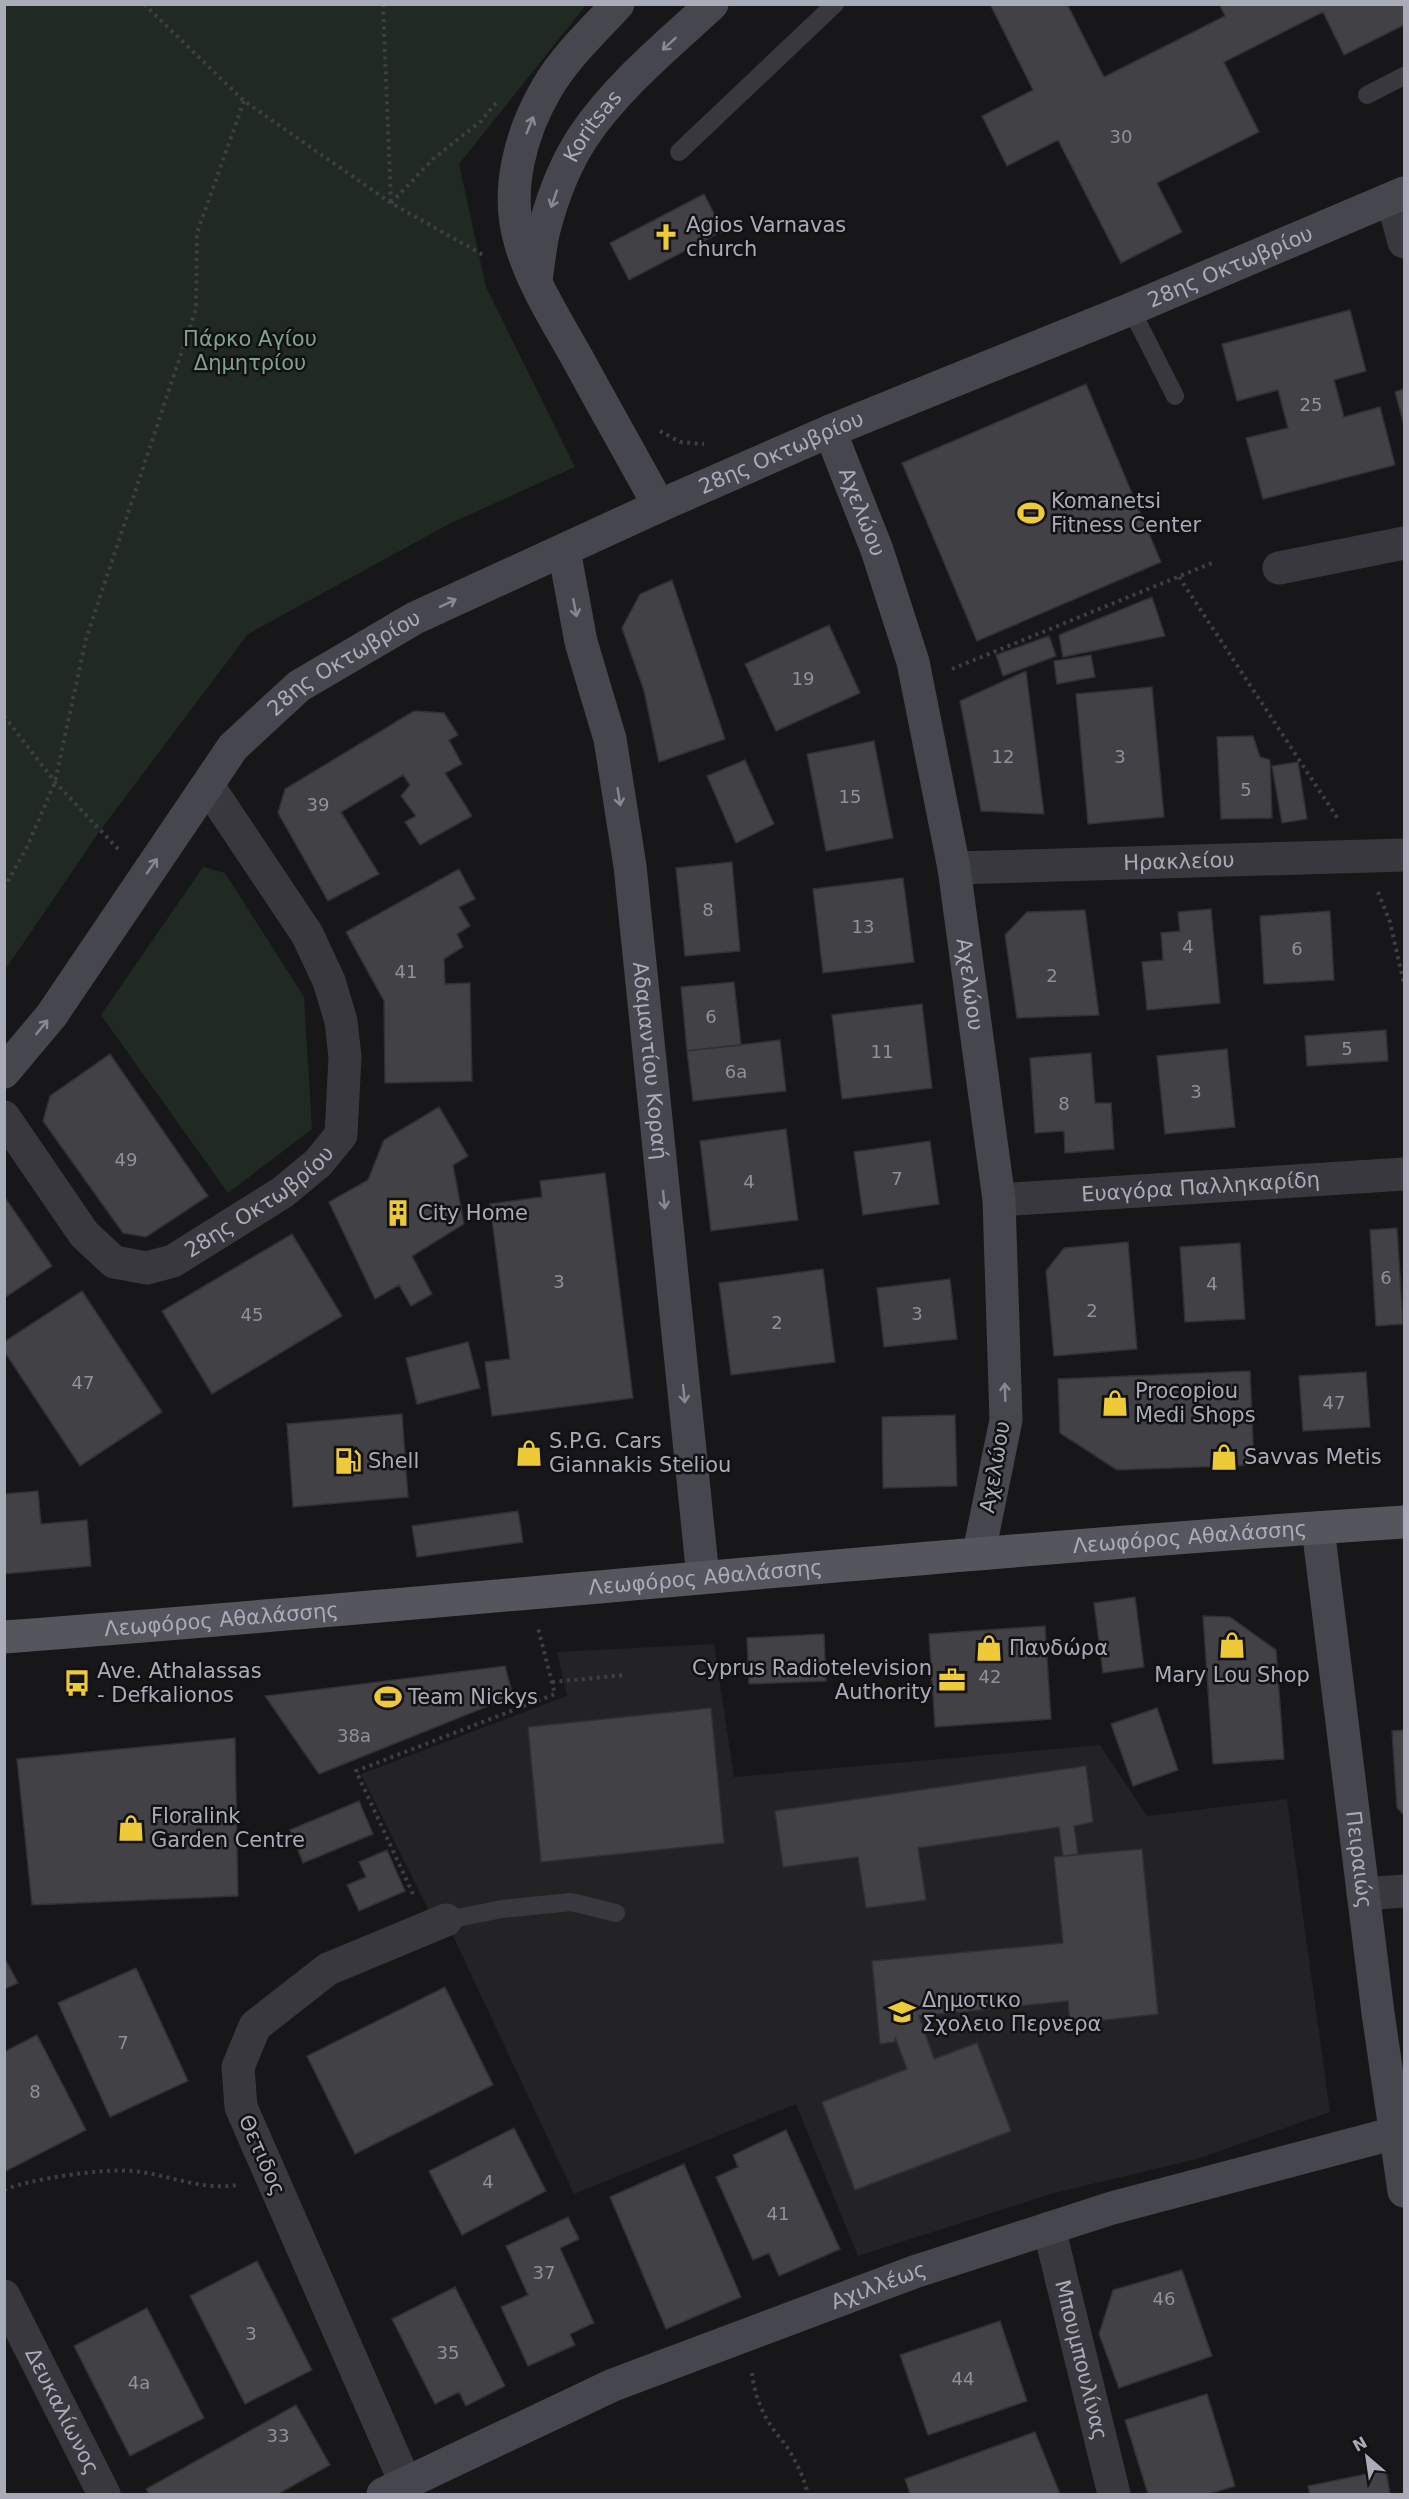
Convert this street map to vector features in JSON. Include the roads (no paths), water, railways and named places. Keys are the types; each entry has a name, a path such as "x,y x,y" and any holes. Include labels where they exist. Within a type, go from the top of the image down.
{"main road":[{"name":"Λεωφόρος Αθαλάσσης","path":"4,1637 214,1621 979,1552 1404,1522"}],"street":[{"path":"618,4 574,51 547,87 528,127 517,163 514,198 519,239 536,284 659,506"},
{"name":"Koritsas","path":"536,284 544,227 560,180 582,137 630,82 712,4"},
{"path":"1398,196 1404,242"},
{"name":"28ης Οκτωβρίου","path":"4,1072 51,1016 233,747 299,686 415,618 659,506 830,431 1131,309 1398,196"},
{"name":"Αχελώου","path":"830,431 877,549 913,662 954,868 999,1200 1006,1420 979,1552"},
{"path":"1279,568 1404,543"},
{"name":"Αδαμαντίου Κοραή","path":"564,550 581,642 610,739 630,866 703,1577"},
{"name":"28ης Οκτωβρίου","path":"4,1117 84,1234 114,1262 147,1268 173,1261 283,1192 318,1163 341,1135 345,1057 341,1021 329,981 307,934 208,786"},
{"name":"Ηρακλείου","path":"954,868 1404,855"},
{"name":"Ευαγόρα Παλληκαρίδη","path":"999,1200 1404,1174"},
{"name":"Πειραιώς","path":"1318,1528 1363,1894 1404,2191"},
{"path":"1363,1894 1404,1891"},
{"name":"Θετιδος","path":"394,2488 241,2107 238,2067 255,2026 328,1969 437,1924"},
{"name":"Αχιλλέως","path":"394,2488 613,2385 914,2272 1049,2228 1208,2181 1395,2133"},
{"name":"Μπουμπουλίνας","path":"1049,2228 1114,2494"},
{"name":"Δευκαλίωνος","path":"4,2296 104,2494"}],"lane":[{"path":"679,152 835,4"},
{"path":"1367,96 1404,76"},
{"path":"1131,309 1175,396"},
{"path":"437,1924 502,1909 571,1902 615,1913"}],"place":[{"name":"Agios Varnavas church","path":"666,237"},
{"name":"Komanetsi Fitness Center","path":"1031,513"},
{"name":"City Home","path":"398,1213"},
{"name":"Procopiou Medi Shops","path":"1115,1403"},
{"name":"S.P.G. Cars Giannakis Steliou","path":"529,1453"},
{"name":"Savvas Metis","path":"1224,1457"},
{"name":"Shell","path":"348,1461"},
{"name":"Mary Lou Shop","path":"1232,1645"},
{"name":"Πανδώρα","path":"989,1648"},
{"name":"Cyprus Radiotelevision Authority","path":"952,1680"},
{"name":"Ave. Athalassas - Defkalionos","path":"77,1683"},
{"name":"Team Nickys","path":"388,1697"},
{"name":"Floralink Garden Centre","path":"131,1828"},
{"name":"Δημοτικο Σχολειο Περνερα","path":"902,2012"}],"park label":[{"name":"Πάρκο Αγίου Δημητρίου","path":"250,351"}]}
